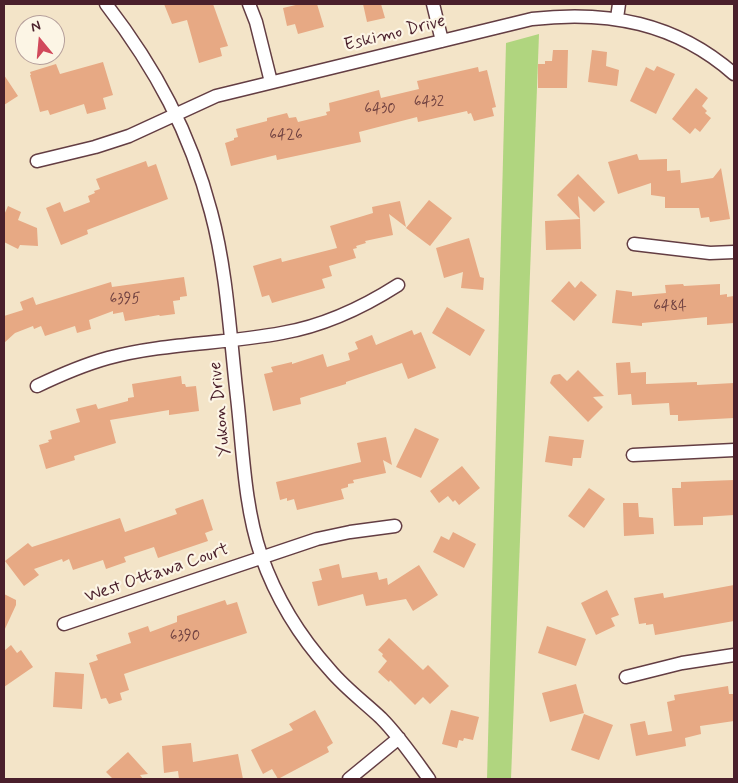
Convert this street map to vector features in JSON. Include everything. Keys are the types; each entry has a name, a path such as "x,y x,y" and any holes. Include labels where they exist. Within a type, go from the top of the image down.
{"street":[{"name":"Yukon Drive","path":"106,4 143,55 176,114 197,164 212,213 221,258 249,507 262,557 275,590 292,621 311,648 332,673 382,719 399,738 429,779"},
{"path":"249,4 256,22 271,82"},
{"path":"433,4 442,41"},
{"path":"617,18 619,4"},
{"name":"Eskimo Drive","path":"37,161 95,147 129,136 216,96 532,19 592,16 617,18 646,25 675,36 701,49 734,74"},
{"path":"634,244 710,253 734,252"},
{"path":"37,386 72,370 108,358 143,350 283,333 318,324 349,312 398,285"},
{"path":"633,455 734,450"},
{"name":"West Ottawa Court","path":"64,624 317,539 395,526"},
{"path":"626,677 682,663 734,655"},
{"path":"349,779 399,738"}],"green space":[{"path":"539,34 511,779 487,779 506,43"}],"building":[{"path":"164,4 213,4 228,46 220,48 222,56 199,63 187,20 172,24"},
{"path":"300,4 317,4 324,27 298,34 295,24 287,26 283,8"},
{"path":"363,4 381,4 385,18 367,22"},
{"path":"553,50 568,50 567,88 538,88 538,64 552,61"},
{"path":"592,50 607,52 606,66 619,70 617,86 588,82"},
{"path":"103,62 113,95 103,98 106,109 87,114 84,104 50,115 48,110 40,112 30,72 56,65 60,74"},
{"path":"657,66 675,74 656,114 630,101 646,67 654,71"},
{"path":"478,67 479,72 487,70 496,107 492,108 494,116 474,121 471,113 468,114 467,111 418,122 417,117 359,132 361,142 277,160 276,155 231,166 225,143 238,137 236,129 267,121 267,118 287,113 289,118 296,117 298,122 327,115 326,112 330,111 329,103 379,90 381,98 419,89 417,81"},
{"path":"4,75 18,96 4,105"},
{"path":"696,88 708,98 702,106 707,111 705,113 711,118 700,132 695,128 690,134 672,119"},
{"path":"637,154 639,160 667,159 667,171 680,170 681,183 713,178 721,168 730,219 710,222 709,217 701,218 699,208 665,208 665,197 651,195 651,183 618,194 608,162"},
{"path":"146,161 148,167 156,164 168,199 87,230 88,234 61,245 46,208 60,202 64,212 90,202 88,196 100,189 96,179"},
{"path":"578,174 605,202 594,212 578,196 580,219 557,195"},
{"path":"429,200 452,218 430,246 406,228"},
{"path":"400,201 406,227 389,214 393,235 365,241 366,243 353,249 356,258 329,266 332,276 322,279 325,288 272,303 269,295 262,297 253,266 281,258 282,262 337,248 330,226 373,213 372,207"},
{"path":"8,206 21,212 18,220 37,228 38,246 20,245 18,249 4,242 4,215"},
{"path":"580,219 581,249 546,250 545,221"},
{"path":"469,238 480,277 484,278 483,290 461,288 463,272 444,278 436,248"},
{"path":"184,277 187,296 173,301 175,314 125,321 123,312 113,314 113,311 89,320 91,329 77,333 75,326 45,336 41,326 34,329 33,326 15,333 4,343 4,316 23,310 20,302 33,297 36,305 111,282 112,287"},
{"path":"569,281 575,288 581,281 597,295 574,321 551,301"},
{"path":"683,284 684,286 720,284 720,295 734,296 734,323 707,325 707,317 642,323 642,326 612,323 616,290 632,292 632,296 666,293 665,285"},
{"path":"447,307 485,330 470,356 432,333"},
{"path":"412,330 414,335 421,332 436,368 408,379 402,363 346,382 346,384 300,398 301,404 273,411 264,374 273,372 271,367 292,362 292,364 323,354 327,367 350,360 348,353 358,349 355,342 372,335 376,345"},
{"path":"630,362 631,373 646,372 646,384 697,382 697,385 734,383 734,418 678,421 678,415 670,415 669,403 632,405 631,394 618,395 616,363"},
{"path":"578,370 604,396 593,397 603,407 588,422 550,383 554,375 560,374 567,381"},
{"path":"181,376 182,384 185,384 186,387 196,386 199,411 169,415 169,410 110,420 116,443 74,456 75,460 46,469 39,445 52,439 50,431 80,422 76,409 96,404 98,409 128,401 128,398 134,397 132,384"},
{"path":"415,428 439,439 421,478 396,467"},
{"path":"549,436 584,440 581,458 573,458 572,466 545,462"},
{"path":"386,437 392,465 383,460 386,473 353,480 354,483 348,484 348,487 341,489 344,499 297,510 294,499 280,500 276,482 361,462 357,443"},
{"path":"462,466 480,488 459,505 448,496 439,503 430,491"},
{"path":"734,480 734,515 703,517 703,525 674,526 672,488 681,488 681,482"},
{"path":"589,488 605,499 584,528 568,516"},
{"path":"203,499 213,530 205,533 208,541 158,558 154,547 124,557 126,562 106,569 103,560 73,570 69,559 63,562 62,559 34,569 39,575 24,586 5,561 28,543 32,547 120,518 125,532 177,514 175,509"},
{"path":"623,503 638,503 639,517 653,518 654,534 624,536"},
{"path":"453,532 476,544 464,568 433,552 441,536 449,540"},
{"path":"339,564 342,578 377,572 379,580 387,578 388,585 419,565 438,595 413,611 406,599 366,606 363,594 318,606 312,582 322,580 319,569"},
{"path":"734,585 734,621 655,635 653,624 639,624 634,598 663,593 664,598"},
{"path":"607,590 619,615 611,618 615,626 596,635 581,603"},
{"path":"4,594 16,600 16,605 4,631"},
{"path":"225,600 227,605 237,602 247,633 124,674 129,690 120,693 122,700 109,704 106,698 101,699 89,663 98,660 96,655 131,643 128,633 148,626 150,632 177,622 177,616"},
{"path":"547,626 586,639 576,666 538,653"},
{"path":"389,638 423,670 428,665 449,686 430,704 423,697 415,705 390,680 389,682 378,672 387,661 378,650"},
{"path":"11,645 17,653 21,650 33,667 4,687 4,651"},
{"path":"55,672 84,674 82,709 53,707"},
{"path":"576,684 584,713 550,722 542,693"},
{"path":"728,686 729,694 733,694 734,721 700,726 701,734 685,738 686,746 636,756 630,724 645,721 648,735 672,731 667,702 675,700 674,695"},
{"path":"315,710 333,743 327,747 329,752 278,779 272,769 263,774 251,750 293,730 289,724"},
{"path":"451,710 479,717 473,740 464,738 463,741 459,740 457,748 442,744"},
{"path":"584,714 613,725 599,760 571,750"},
{"path":"191,743 193,762 238,754 243,779 179,779 178,771 164,773 162,746"},
{"path":"128,752 148,774 140,775 143,779 113,779 106,772"}]}
